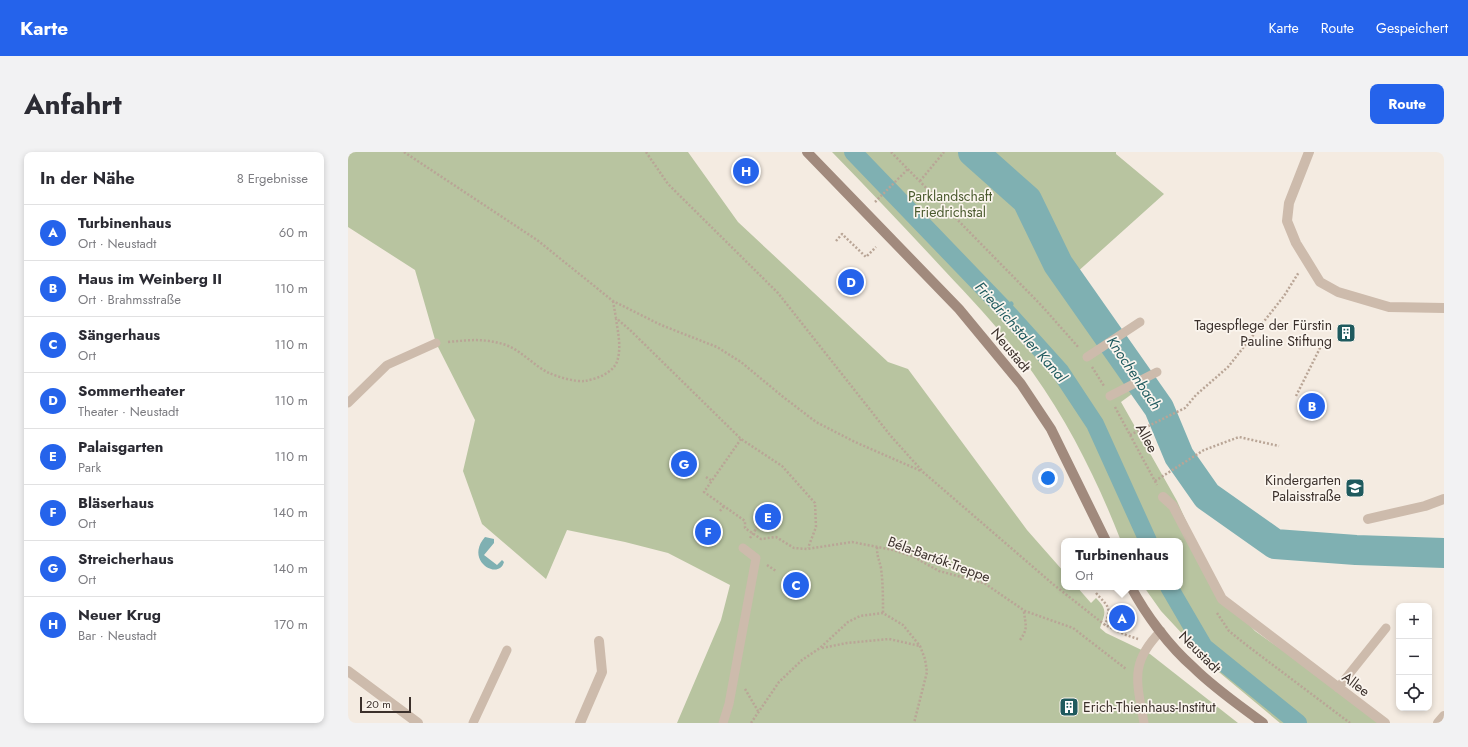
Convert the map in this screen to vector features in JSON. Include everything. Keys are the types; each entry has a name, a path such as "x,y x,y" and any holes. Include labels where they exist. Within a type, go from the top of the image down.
{"main road":[{"name":"Neustadt","path":"807,152 959,309 1021,384 1051,430 1105,538"},
{"name":"Neustadt","path":"1133,590 1161,631 1192,667 1226,696 1262,723"}],"street":[{"path":"1308,152 1289,203 1287,221 1296,243 1320,282 1338,292 1389,307 1444,308"},
{"name":"Allee","path":"1163,497 1173,506 1222,599 1385,723"},
{"path":"1368,519 1427,505 1444,499"},
{"path":"580,723 602,672 599,641"},
{"path":"348,671 418,723"},
{"path":"1438,723 1444,716"}],"lane":[{"path":"1087,357 1140,322"},
{"path":"348,403 387,365 436,343"},
{"path":"1110,396 1157,372"},
{"path":"723,723 729,704 735,674 756,558 743,548"},
{"path":"1338,688 1386,628"},
{"path":"1144,723 1138,688 1138,666 1142,655 1150,642 1161,631"},
{"path":"473,723 507,650"}],"path":[{"path":"404,152 537,240 613,301 661,325 717,347 741,362 816,422 855,442 923,472"},
{"path":"646,152 668,184 778,293 890,434 923,472 1054,585 1105,625 1126,635 1150,642"},
{"name":"Allee","path":"891,152 1041,305 1087,357 1110,396 1163,497"},
{"path":"920,181 944,152"},
{"path":"875,202 908,169"},
{"path":"836,241 842,234 866,257 876,247"},
{"path":"1130,435 1185,408 1196,395 1228,367 1284,296 1307,259"},
{"path":"436,343 478,339 507,346 548,373 561,378 584,381 608,373 615,366 618,359 619,341 613,301"},
{"path":"616,318 741,439 782,466 815,503 816,527 807,549 794,548 776,537 761,538 745,528 745,521 704,492 741,439"},
{"path":"1296,396 1324,340"},
{"path":"1155,481 1204,450 1239,437 1280,446"},
{"path":"706,477 712,481"},
{"path":"720,511 724,506"},
{"path":"749,538 760,523"},
{"name":"Béla-Bartók-Treppe","path":"807,549 837,543 852,542 893,550 914,557 939,571 984,583 1024,610 1074,628 1137,678"},
{"path":"877,547 877,557 884,590 883,613"},
{"path":"768,565 776,571"},
{"path":"1096,593 1109,609 1105,625"},
{"path":"1020,640 1026,631 1027,625 1024,610"},
{"path":"751,723 779,682 802,660 820,648 848,622 860,616 883,613 903,625 920,646 925,659 927,672 914,723"},
{"path":"820,648 847,643 889,639 920,646"},
{"path":"735,674 758,711"}],"green space":[{"path":"348,152 688,152 738,222 888,362 908,369 1027,530 1061,569 1061,590 1080,590 1091,603 1096,598 1104,609 1100,628 1106,633 1150,654 1238,723 677,723 721,620 730,585 668,553 567,530 546,579 482,524 463,471 475,420 436,343 415,270 348,227"},
{"name":"Parklandschaft Friedrichstal","path":"832,152 1116,152 1116,154 1164,194 1075,274 1091,289 1151,380 1121,402 1177,501 1196,543 1224,597 1255,631 1295,659 1378,723 1280,723 1214,668 1161,611 1146,590 1183,590 1183,538 1120,538 1103,497 1071,433 1033,373 979,307"}],"water":[{"path":"485,537 494,539 494,543 484,555 497,565 502,560 504,562 501,567 490,569 480,560 478,554"}],"waterway":[{"name":"Friedrichstaler Kanal","path":"853,152 1004,309 1060,371 1095,424 1147,538"},
{"name":"Knochenbach","path":"973,152 1027,200 1058,264 1159,408 1179,456 1207,496 1275,544 1356,550 1444,553"},
{"path":"1004,309 1011,304"},
{"name":"Friedrichstaler Kanal","path":"1171,590 1204,647 1298,723"}],"place":[{"name":"Neuer Krug","path":"746,171"},
{"name":"Sommertheater","path":"851,282"},
{"name":"Tagespflege der Fürstin Pauline Stiftung","path":"1346,333"},
{"name":"Haus im Weinberg II","path":"1312,406"},
{"name":"Streicherhaus","path":"684,464"},
{"name":"Kindergarten Palaisstraße","path":"1355,488"},
{"name":"Palaisgarten","path":"768,517"},
{"name":"Bläserhaus","path":"708,532"},
{"name":"Sängerhaus","path":"796,585"},
{"name":"Turbinenhaus","path":"1122,618"},
{"name":"Erich-Thienhaus-Institut","path":"1069,707"}]}
